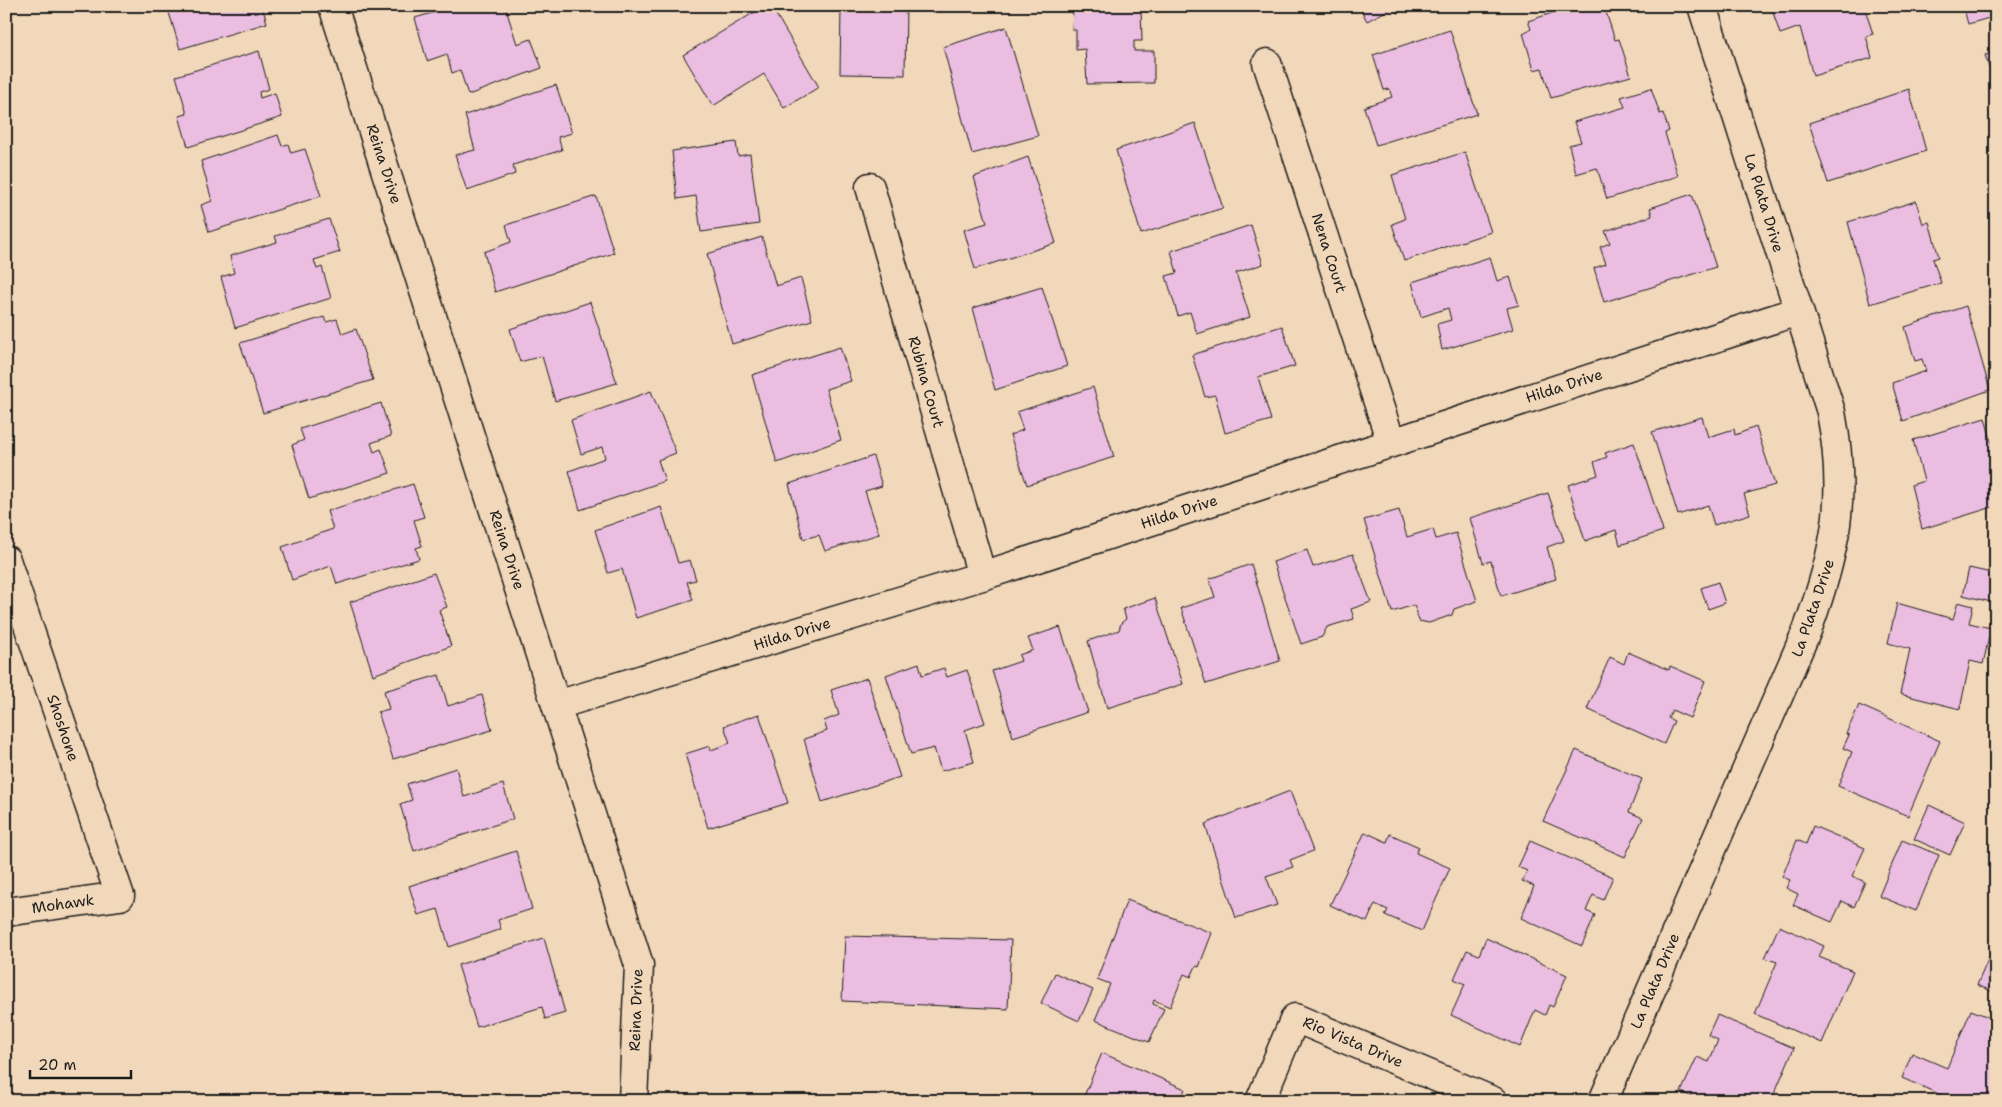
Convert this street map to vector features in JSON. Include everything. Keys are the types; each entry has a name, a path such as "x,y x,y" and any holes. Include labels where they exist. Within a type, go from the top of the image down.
{"street":[{"name":"Reina Drive","path":"333,6 639,965 633,1101"},
{"name":"La Plata Drive","path":"1603,1101 1808,628 1830,562 1837,529 1840,498 1836,437 1831,412 1702,6"},
{"name":"Nena Court","path":"1267,63 1390,442"},
{"name":"Rubina Court","path":"870,187 982,576"},
{"name":"Hilda Drive","path":"557,705 982,576 1798,311"},
{"name":"Shoshone","path":"6,560 120,896"},
{"name":"Mohawk","path":"6,912 120,896"},
{"name":"Rio Vista Drive","path":"1260,1101 1295,1018 1493,1101"}],"building":[{"path":"167,6 262,6 267,23 180,49"},
{"path":"456,6 505,6 517,44 531,39 542,68 468,95 460,70 452,73 447,54 427,61 415,18"},
{"path":"765,6 771,6 819,87 784,108 764,74 713,106 683,55"},
{"path":"841,6 906,6 905,75 840,74"},
{"path":"1359,6 1411,6 1397,13 1394,7 1367,21"},
{"path":"1573,6 1604,6 1615,40 1619,39 1631,76 1551,98 1542,68 1534,70 1523,33 1531,29 1528,21"},
{"path":"1771,6 1864,6 1873,34 1866,36 1872,58 1813,76 1800,27 1780,34"},
{"path":"1963,6 1996,6 1996,16 1968,24"},
{"path":"1141,8 1142,41 1134,41 1134,51 1154,51 1154,83 1087,84 1085,49 1076,50 1076,30 1072,30 1073,9"},
{"path":"1006,27 1038,136 972,154 943,47"},
{"path":"1450,30 1477,114 1376,145 1364,107 1392,97 1389,89 1384,90 1373,55"},
{"path":"259,51 269,89 259,92 260,98 275,93 282,117 188,147 179,116 187,114 176,76"},
{"path":"1996,52 1996,89 1985,55"},
{"path":"556,85 572,133 558,137 562,150 513,165 515,174 467,191 455,155 475,150 465,115"},
{"path":"1651,88 1660,114 1663,113 1669,131 1665,133 1678,176 1607,199 1597,168 1576,174 1569,145 1581,142 1574,122 1625,107 1621,97"},
{"path":"1909,89 1926,151 1828,183 1809,123"},
{"path":"1195,123 1223,208 1141,234 1116,150"},
{"path":"278,135 282,146 288,144 291,153 305,149 321,196 209,232 201,205 212,201 201,161"},
{"path":"736,142 738,156 750,154 759,224 701,232 696,196 677,199 672,151"},
{"path":"1465,152 1491,232 1404,261 1392,224 1405,219 1392,175"},
{"path":"1028,157 1056,243 975,269 964,230 987,223 974,177"},
{"path":"1692,194 1716,267 1604,302 1594,268 1606,264 1600,247 1610,243 1605,231 1652,216 1650,208"},
{"path":"596,196 614,253 495,292 484,252 511,242 506,225"},
{"path":"1916,201 1923,224 1929,222 1939,257 1933,259 1941,283 1870,304 1848,222"},
{"path":"329,219 340,252 314,260 317,269 322,267 331,298 235,328 221,277 234,273 230,256 277,242 275,236"},
{"path":"1251,225 1263,264 1236,273 1250,317 1197,334 1190,312 1178,316 1166,276 1177,273 1171,251"},
{"path":"762,237 776,286 801,278 812,320 732,344 707,254"},
{"path":"1490,257 1497,281 1510,277 1519,305 1507,308 1513,329 1442,350 1437,324 1451,320 1448,308 1421,317 1412,282"},
{"path":"1042,287 1067,366 995,390 973,308"},
{"path":"590,302 617,383 555,401 542,356 520,362 510,329"},
{"path":"1966,306 1990,390 1903,421 1892,383 1926,371 1922,359 1915,361 1905,327"},
{"path":"324,317 326,322 337,319 342,334 356,329 373,380 263,413 240,343"},
{"path":"1282,326 1295,366 1258,377 1271,420 1225,433 1215,395 1205,397 1192,355"},
{"path":"840,347 851,381 826,389 841,440 777,463 752,375"},
{"path":"1093,387 1114,457 1027,485 1010,435 1023,430 1017,412"},
{"path":"651,391 676,453 658,460 665,481 580,510 569,471 605,458 602,447 581,454 571,420"},
{"path":"381,403 391,436 371,443 374,452 381,449 390,473 309,499 292,445 304,440 300,429"},
{"path":"1702,417 1708,437 1734,429 1735,435 1756,427 1775,485 1744,494 1750,514 1714,525 1708,505 1678,515 1652,432"},
{"path":"1985,418 1996,457 1996,506 1922,529 1911,485 1924,481 1913,440"},
{"path":"1634,443 1663,531 1620,545 1616,530 1585,541 1568,485 1598,475 1594,462 1607,457 1605,453"},
{"path":"873,456 882,486 865,491 879,534 825,551 819,535 803,539 789,484"},
{"path":"413,484 424,517 414,520 422,546 416,548 419,559 337,584 331,566 292,580 282,547 333,529 327,511"},
{"path":"1548,493 1564,541 1547,547 1556,579 1501,596 1491,561 1483,563 1470,518"},
{"path":"661,507 678,563 690,560 696,580 687,582 693,600 636,618 622,569 608,573 595,530"},
{"path":"1399,510 1407,537 1433,529 1436,539 1456,533 1477,601 1454,609 1452,615 1429,623 1419,621 1414,605 1392,612 1364,520"},
{"path":"1307,550 1313,567 1353,554 1371,602 1351,609 1354,619 1327,627 1322,637 1301,644 1273,562"},
{"path":"1251,564 1280,661 1206,684 1181,608 1215,597 1209,579"},
{"path":"1969,568 1996,574 1995,603 1963,595"},
{"path":"434,573 447,607 439,610 451,646 373,675 350,602"},
{"path":"1718,582 1725,603 1708,609 1701,588"},
{"path":"1155,598 1183,684 1107,708 1088,641 1119,630 1121,623 1126,619 1123,609"},
{"path":"1958,602 1973,606 1969,623 1991,628 1983,664 1970,661 1960,709 1900,694 1910,649 1888,643 1897,603 1953,619"},
{"path":"1060,627 1088,712 1013,737 992,671 1021,661 1019,655 1033,650 1028,638"},
{"path":"1628,652 1669,670 1670,666 1705,681 1690,718 1672,710 1668,718 1674,721 1664,744 1587,709 1610,657 1624,664"},
{"path":"919,663 922,675 944,668 947,677 967,670 985,723 965,730 974,762 941,771 934,748 911,754 886,675"},
{"path":"439,675 448,706 482,695 492,730 393,759 378,712 389,709 384,691"},
{"path":"867,678 900,777 822,802 804,739 827,731 824,721 839,715 831,690"},
{"path":"1859,705 1940,741 1908,816 1838,786 1852,752 1843,748 1849,735 1846,734"},
{"path":"759,714 788,803 708,828 685,754 710,746 711,750 730,743 724,726"},
{"path":"1576,750 1642,779 1629,812 1643,818 1625,857 1543,821"},
{"path":"456,768 464,797 503,784 513,819 414,851 400,804 412,800 407,784"},
{"path":"1290,791 1313,851 1290,860 1293,867 1266,876 1277,905 1236,918 1205,824"},
{"path":"1929,805 1965,822 1950,855 1914,839"},
{"path":"1813,826 1865,848 1852,876 1865,882 1854,907 1842,901 1832,922 1793,905 1798,894 1786,888 1790,880 1782,877 1797,840 1806,844"},
{"path":"1365,832 1387,842 1390,834 1419,847 1416,853 1450,868 1422,931 1385,915 1388,910 1375,904 1367,922 1330,905"},
{"path":"1902,840 1939,855 1916,911 1879,896"},
{"path":"1530,841 1613,877 1603,900 1593,895 1586,911 1595,915 1582,946 1521,918 1534,886 1522,881 1527,871 1518,867"},
{"path":"516,851 532,909 498,920 501,929 449,947 438,909 418,915 409,886"},
{"path":"1127,900 1212,933 1199,967 1196,966 1191,977 1184,974 1170,1007 1154,1000 1153,1004 1164,1009 1149,1042 1095,1020 1110,984 1097,979"},
{"path":"1779,926 1824,946 1819,957 1853,971 1822,1043 1755,1014 1777,962 1765,958"},
{"path":"845,936 1011,940 1008,1009 842,1001"},
{"path":"544,938 565,1013 545,1019 542,1007 477,1027 458,965"},
{"path":"1486,938 1567,975 1553,1007 1549,1005 1545,1015 1535,1010 1520,1047 1451,1015 1465,984 1454,979 1467,950 1479,955"},
{"path":"1996,941 1996,993 1977,985"},
{"path":"1055,973 1093,990 1079,1021 1041,1003"},
{"path":"1971,1010 1996,1020 1996,1101 1955,1101 1902,1078 1912,1053 1947,1068"},
{"path":"1717,1015 1794,1048 1771,1101 1701,1101 1681,1092 1697,1057 1709,1062 1718,1040 1708,1035"},
{"path":"1102,1053 1185,1089 1180,1101 1082,1101"}]}
